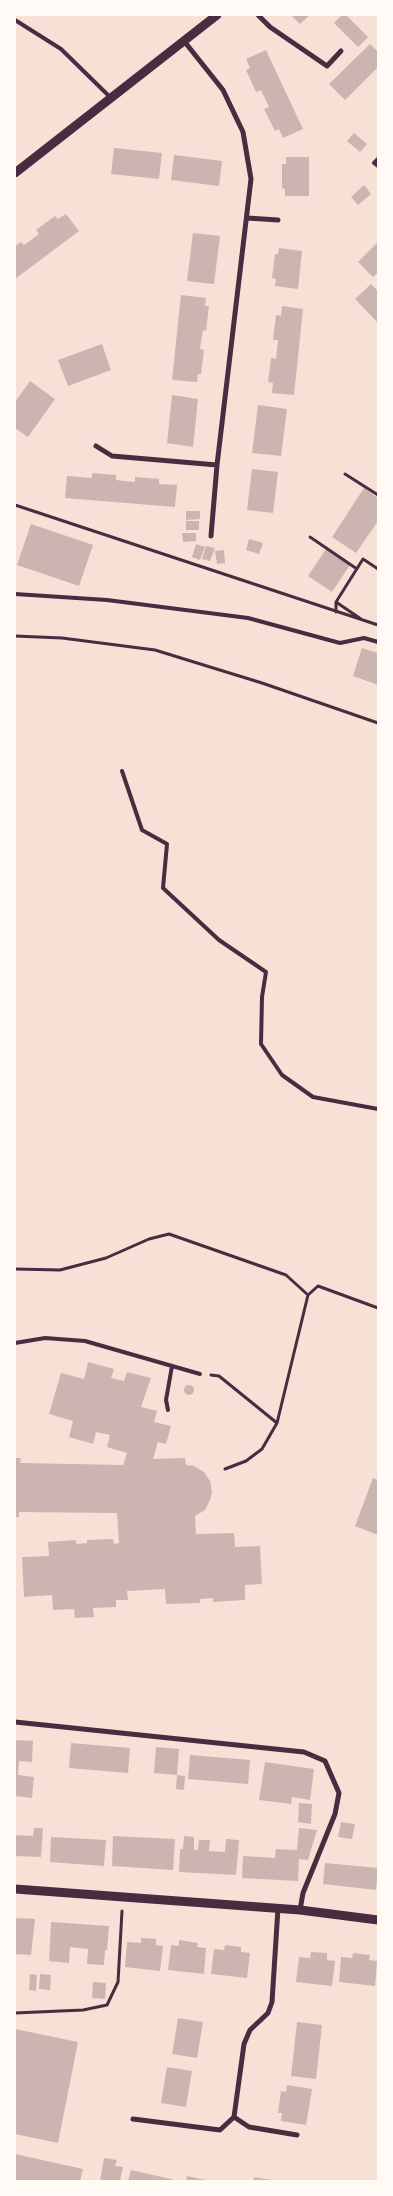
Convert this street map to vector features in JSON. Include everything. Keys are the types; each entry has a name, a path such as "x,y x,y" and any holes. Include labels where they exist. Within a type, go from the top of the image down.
{"street":[{"path":"15,173 110,97 218,15"},
{"path":"258,15 270,26 327,66 341,51"},
{"path":"184,41 223,90 243,132 251,179 217,466 211,536"},
{"path":"247,218 278,220"},
{"path":"96,446 112,456 217,466"},
{"path":"15,1722 304,1752 325,1761 339,1793 335,1814 303,1893 300,1910"},
{"path":"15,1889 278,1908 378,1920"},
{"path":"133,2118 220,2130 234,2117 244,2044 250,2030 268,2013 272,2002 278,1908"},
{"path":"234,2117 249,2127 297,2135"}],"lane":[{"path":"15,20 61,49 110,97"},
{"path":"378,159 374,163 378,166"},
{"path":"15,594 107,600 248,618 340,643 364,638 378,642"},
{"path":"122,771 142,830 167,844 163,888 220,940 266,972 262,997 261,1044 282,1075 313,1097 378,1109"},
{"path":"15,1343 45,1338 85,1340 200,1374"},
{"path":"168,1410 166,1400 172,1366"}],"path":[{"path":"345,474 378,495"},
{"path":"15,505 378,625"},
{"path":"310,536 357,569"},
{"path":"336,612 336,602 363,559 378,569"},
{"path":"336,602 364,621"},
{"path":"15,636 62,638 155,650 262,683 378,723"},
{"path":"15,1269 60,1270 106,1258 149,1239 169,1234 286,1276 308,1295"},
{"path":"225,1468 246,1461 262,1449 277,1423 308,1295 318,1286 378,1308"},
{"path":"200,1374 219,1376 277,1423"},
{"path":"15,2014 83,2010 107,2005 118,1982 122,1897"}],"building":[{"path":"291,15 310,15 300,24"},
{"path":"342,15 346,15 368,37 358,47 334,23"},
{"path":"370,44 378,52 378,67 345,100 329,84"},
{"path":"266,50 303,129 283,138 279,129 275,131 264,109 269,107 261,90 256,92 246,70 250,68 246,59"},
{"path":"354,133 367,144 360,152 347,141"},
{"path":"114,148 162,153 159,179 111,174"},
{"path":"174,155 222,161 219,186 171,180"},
{"path":"286,157 309,157 309,196 285,196 285,189 282,188 282,164 286,164"},
{"path":"364,185 371,194 358,205 351,197"},
{"path":"66,214 79,231 15,279 15,246 21,242 24,245 39,234 36,230 55,216 58,219"},
{"path":"193,233 220,236 214,284 187,281"},
{"path":"378,242 378,272 373,277 358,262"},
{"path":"279,248 302,251 298,289 275,286 276,279 272,278 275,254 278,254"},
{"path":"371,284 378,291 378,323 355,299"},
{"path":"181,295 206,298 205,306 209,306 206,331 203,330 200,349 204,350 201,374 198,374 197,382 172,380"},
{"path":"282,306 303,309 294,395 272,393 273,383 268,382 271,358 276,359 278,340 273,340 276,315 281,316"},
{"path":"102,344 111,370 68,386 58,360"},
{"path":"30,381 55,399 28,437 15,428 15,402"},
{"path":"172,395 198,399 193,447 167,443"},
{"path":"258,405 287,409 281,456 252,453"},
{"path":"252,469 278,472 273,513 247,510"},
{"path":"92,473 116,475 116,480 135,482 135,477 159,479 159,484 177,485 175,507 65,498 67,476 92,478"},
{"path":"364,488 378,498 378,521 356,553 332,537"},
{"path":"186,511 200,511 200,519 186,520"},
{"path":"186,521 199,521 199,530 186,530"},
{"path":"31,524 93,545 79,586 17,565"},
{"path":"182,533 196,533 196,541 183,542"},
{"path":"249,539 263,543 259,554 246,550"},
{"path":"196,544 205,547 200,560 192,557"},
{"path":"206,546 215,548 210,561 202,559"},
{"path":"326,549 350,565 332,592 308,576"},
{"path":"224,550 225,563 217,564 215,551"},
{"path":"362,648 378,653 378,685 353,676"},
{"path":"88,1362 114,1369 111,1378 124,1381 127,1372 151,1378 141,1407 157,1411 154,1422 171,1426 166,1444 158,1442 153,1459 185,1458 186,1465 194,1466 204,1472 210,1481 212,1492 210,1500 205,1510 195,1516 196,1534 234,1533 235,1547 260,1546 262,1584 245,1585 245,1600 213,1602 213,1598 200,1599 200,1603 166,1604 165,1589 127,1591 128,1600 116,1600 116,1607 93,1608 94,1617 75,1618 74,1609 53,1610 52,1595 24,1597 22,1557 49,1556 48,1542 76,1540 76,1544 87,1543 87,1540 113,1539 114,1544 119,1543 117,1513 19,1512 19,1517 15,1517 15,1458 21,1458 20,1463 123,1465 127,1453 107,1447 110,1435 96,1432 93,1444 69,1437 73,1421 49,1414 61,1373 84,1379"},
{"path":"187,1385 191,1385 194,1390 193,1394 187,1395 184,1392 184,1388"},
{"path":"373,1478 378,1480 378,1535 355,1526"},
{"path":"15,1740 33,1741 32,1762 19,1761 18,1775 34,1777 32,1798 15,1796"},
{"path":"71,1743 130,1748 128,1773 69,1768"},
{"path":"156,1747 179,1749 177,1775 154,1773"},
{"path":"190,1755 250,1760 248,1784 188,1779"},
{"path":"265,1762 314,1769 310,1800 292,1797 291,1804 259,1800"},
{"path":"177,1775 185,1776 184,1790 176,1789"},
{"path":"299,1803 312,1804 311,1824 298,1822"},
{"path":"341,1822 355,1824 352,1839 338,1837"},
{"path":"34,1828 43,1828 41,1857 15,1856 15,1835 33,1836"},
{"path":"299,1828 317,1830 308,1860 299,1859 298,1881 242,1878 243,1856 275,1858 276,1849 297,1850"},
{"path":"113,1836 175,1839 173,1870 112,1866"},
{"path":"184,1836 194,1837 194,1850 198,1850 199,1840 210,1840 209,1851 225,1852 226,1839 239,1840 236,1875 179,1872 180,1849 183,1849"},
{"path":"51,1837 106,1840 104,1866 50,1862"},
{"path":"325,1863 378,1868 376,1890 323,1884"},
{"path":"15,1918 35,1919 31,1955 15,1954"},
{"path":"51,1922 109,1926 104,1965 87,1964 88,1949 70,1947 69,1963 49,1961"},
{"path":"141,1938 156,1939 156,1945 163,1946 160,1971 125,1967 127,1942 141,1943"},
{"path":"179,1940 198,1943 197,1947 206,1948 204,1974 168,1970 171,1945 179,1946"},
{"path":"225,1945 241,1947 241,1952 250,1953 247,1978 211,1974 214,1949 224,1950"},
{"path":"311,1952 327,1953 327,1960 335,1961 332,1986 296,1982 299,1957 310,1958"},
{"path":"353,1953 370,1955 369,1960 377,1961 375,1986 339,1982 341,1957 352,1958"},
{"path":"30,1974 37,1975 36,1991 29,1990"},
{"path":"40,1974 51,1975 50,1990 39,1989"},
{"path":"93,1982 106,1983 105,1999 92,1998"},
{"path":"178,2018 203,2022 197,2058 172,2054"},
{"path":"297,2022 322,2025 316,2079 291,2076"},
{"path":"15,2029 78,2042 58,2143 15,2134"},
{"path":"167,2067 192,2071 186,2107 161,2103"},
{"path":"287,2085 312,2089 306,2125 281,2121 282,2113 278,2113 281,2091 286,2092"},
{"path":"15,2154 83,2169 80,2181 15,2181"},
{"path":"104,2158 117,2160 115,2166 123,2167 120,2181 100,2181"},
{"path":"131,2170 171,2179 175,2181 128,2181"},
{"path":"187,2176 206,2180 206,2181 186,2181"},
{"path":"254,2177 271,2180 271,2181 253,2181"}]}
